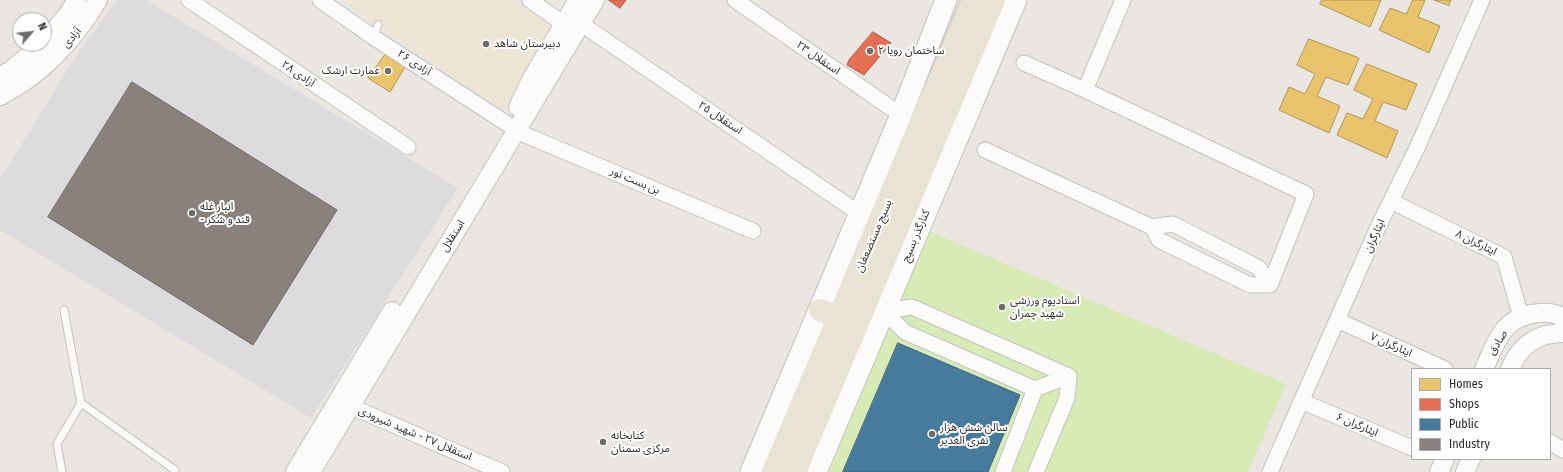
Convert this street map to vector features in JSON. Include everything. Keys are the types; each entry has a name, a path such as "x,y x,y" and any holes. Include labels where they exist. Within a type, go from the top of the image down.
{"main road":[{"path":"751,472 830,314 860,214 946,0"},
{"name":"بسیج مستضعفان","path":"795,472 945,92 973,0"},
{"name":"بسیج مستضعفان","path":"773,472 830,314 994,0"},
{"name":"کنارگذر بسیج","path":"816,472 1016,0"}],"street":[{"name":"آزادی","path":"52,33 77,0"},
{"name":"آزادی","path":"0,96 20,86 55,59 83,25 98,0"},
{"name":"آزادی ۲۸","path":"189,0 408,147"},
{"name":"آزادی ۲۶","path":"320,0 376,31 512,128"},
{"name":"استقلال ۲۵","path":"530,0 572,23 860,214"},
{"name":"استقلال","path":"311,472 350,406 422,275 512,128 572,23 578,0"},
{"name":"استقلال","path":"512,128 528,76 572,23 595,0"},
{"name":"استقلال ۲۳","path":"735,0 901,115"},
{"path":"1086,90 1123,0"},
{"name":"ایثارگران","path":"1270,472 1337,320 1391,201 1417,148 1482,0"},
{"name":"آزادی","path":"0,76 33,52"},
{"path":"1024,63 1086,90 1306,194 1270,284"},
{"name":"بن بست نور","path":"512,128 753,231"},
{"path":"985,150 1152,228 1159,240 1250,285 1270,284"},
{"name":"ایثارگران ۸","path":"1391,201 1504,257 1520,317"},
{"path":"1152,228 1173,224 1259,268 1270,284"},
{"name":"استقلال","path":"295,472 339,397 422,275"},
{"path":"884,311 912,307 1069,376"},
{"path":"884,311 905,332 1035,389 1069,376"},
{"name":"صادق","path":"1484,368 1504,329 1520,317 1540,312 1563,316"},
{"name":"ایثارگران ۷","path":"1337,320 1443,368"},
{"name":"صادق","path":"1510,368 1514,358 1526,344 1542,335 1563,333"},
{"path":"1036,472 1066,398 1069,376"},
{"path":"1003,472 1035,389"},
{"name":"ایثارگران ۶","path":"1302,401 1411,448"},
{"name":"استقلال ۲۷ - شهید شیرودی","path":"350,406 502,472"},
{"path":"1551,443 1563,450"},
{"path":"1465,472 1471,460"}],"lane":[{"path":"62,472 57,444 81,403 64,310"},
{"path":"81,403 175,470"}],"shaded area":[{"path":"117,0 146,0 458,188 311,418 0,230 0,179 78,53"},
{"name":"دبیرستان شاهد","path":"342,0 514,0 548,23 548,31 505,106 498,107"}],"green space":[{"name":"استادیوم ورزشی شهید چمران","path":"929,231 1286,384 1248,472 829,472"}],"building: Homes":[{"path":"1322,0 1381,0 1370,27 1320,4"},
{"path":"1413,0 1425,0 1418,17 1440,26 1429,53 1379,30 1390,8 1406,14"},
{"path":"1434,0 1451,0 1449,5"},
{"path":"1309,39 1359,58 1348,85 1326,77 1317,96 1340,106 1329,133 1279,110 1289,87 1305,94 1315,74 1297,65"},
{"name":"عمارت ارشک","path":"388,51 407,64 390,92 368,78"},
{"path":"1367,64 1417,84 1406,110 1383,102 1375,121 1398,131 1387,158 1337,135 1347,113 1363,119 1373,99 1354,90"}],"building: Shops":[{"path":"609,0 626,0 620,8"},
{"name":"ساختمان رویا ۲","path":"873,32 891,43 864,75 847,65 849,60"}],"building: Public":[{"name":"سالن شش هزار نفری الغدیر","path":"898,343 1020,395 988,472 843,472"}],"building: Industry":[{"name":"انبار غله - قند و شکر","path":"132,82 337,210 253,345 48,217"}],"place":[{"name":"دبیرستان شاهد","path":"486,44"},
{"name":"ساختمان رویا ۲","path":"870,51"},
{"name":"عمارت ارشک","path":"388,71"},
{"name":"انبار غله - قند و شکر","path":"192,213"},
{"name":"استادیوم ورزشی شهید چمران","path":"1002,307"},
{"name":"سالن شش هزار نفری الغدیر","path":"932,434"},
{"name":"کتابخانه مرکزی سمنان","path":"603,442"}]}
